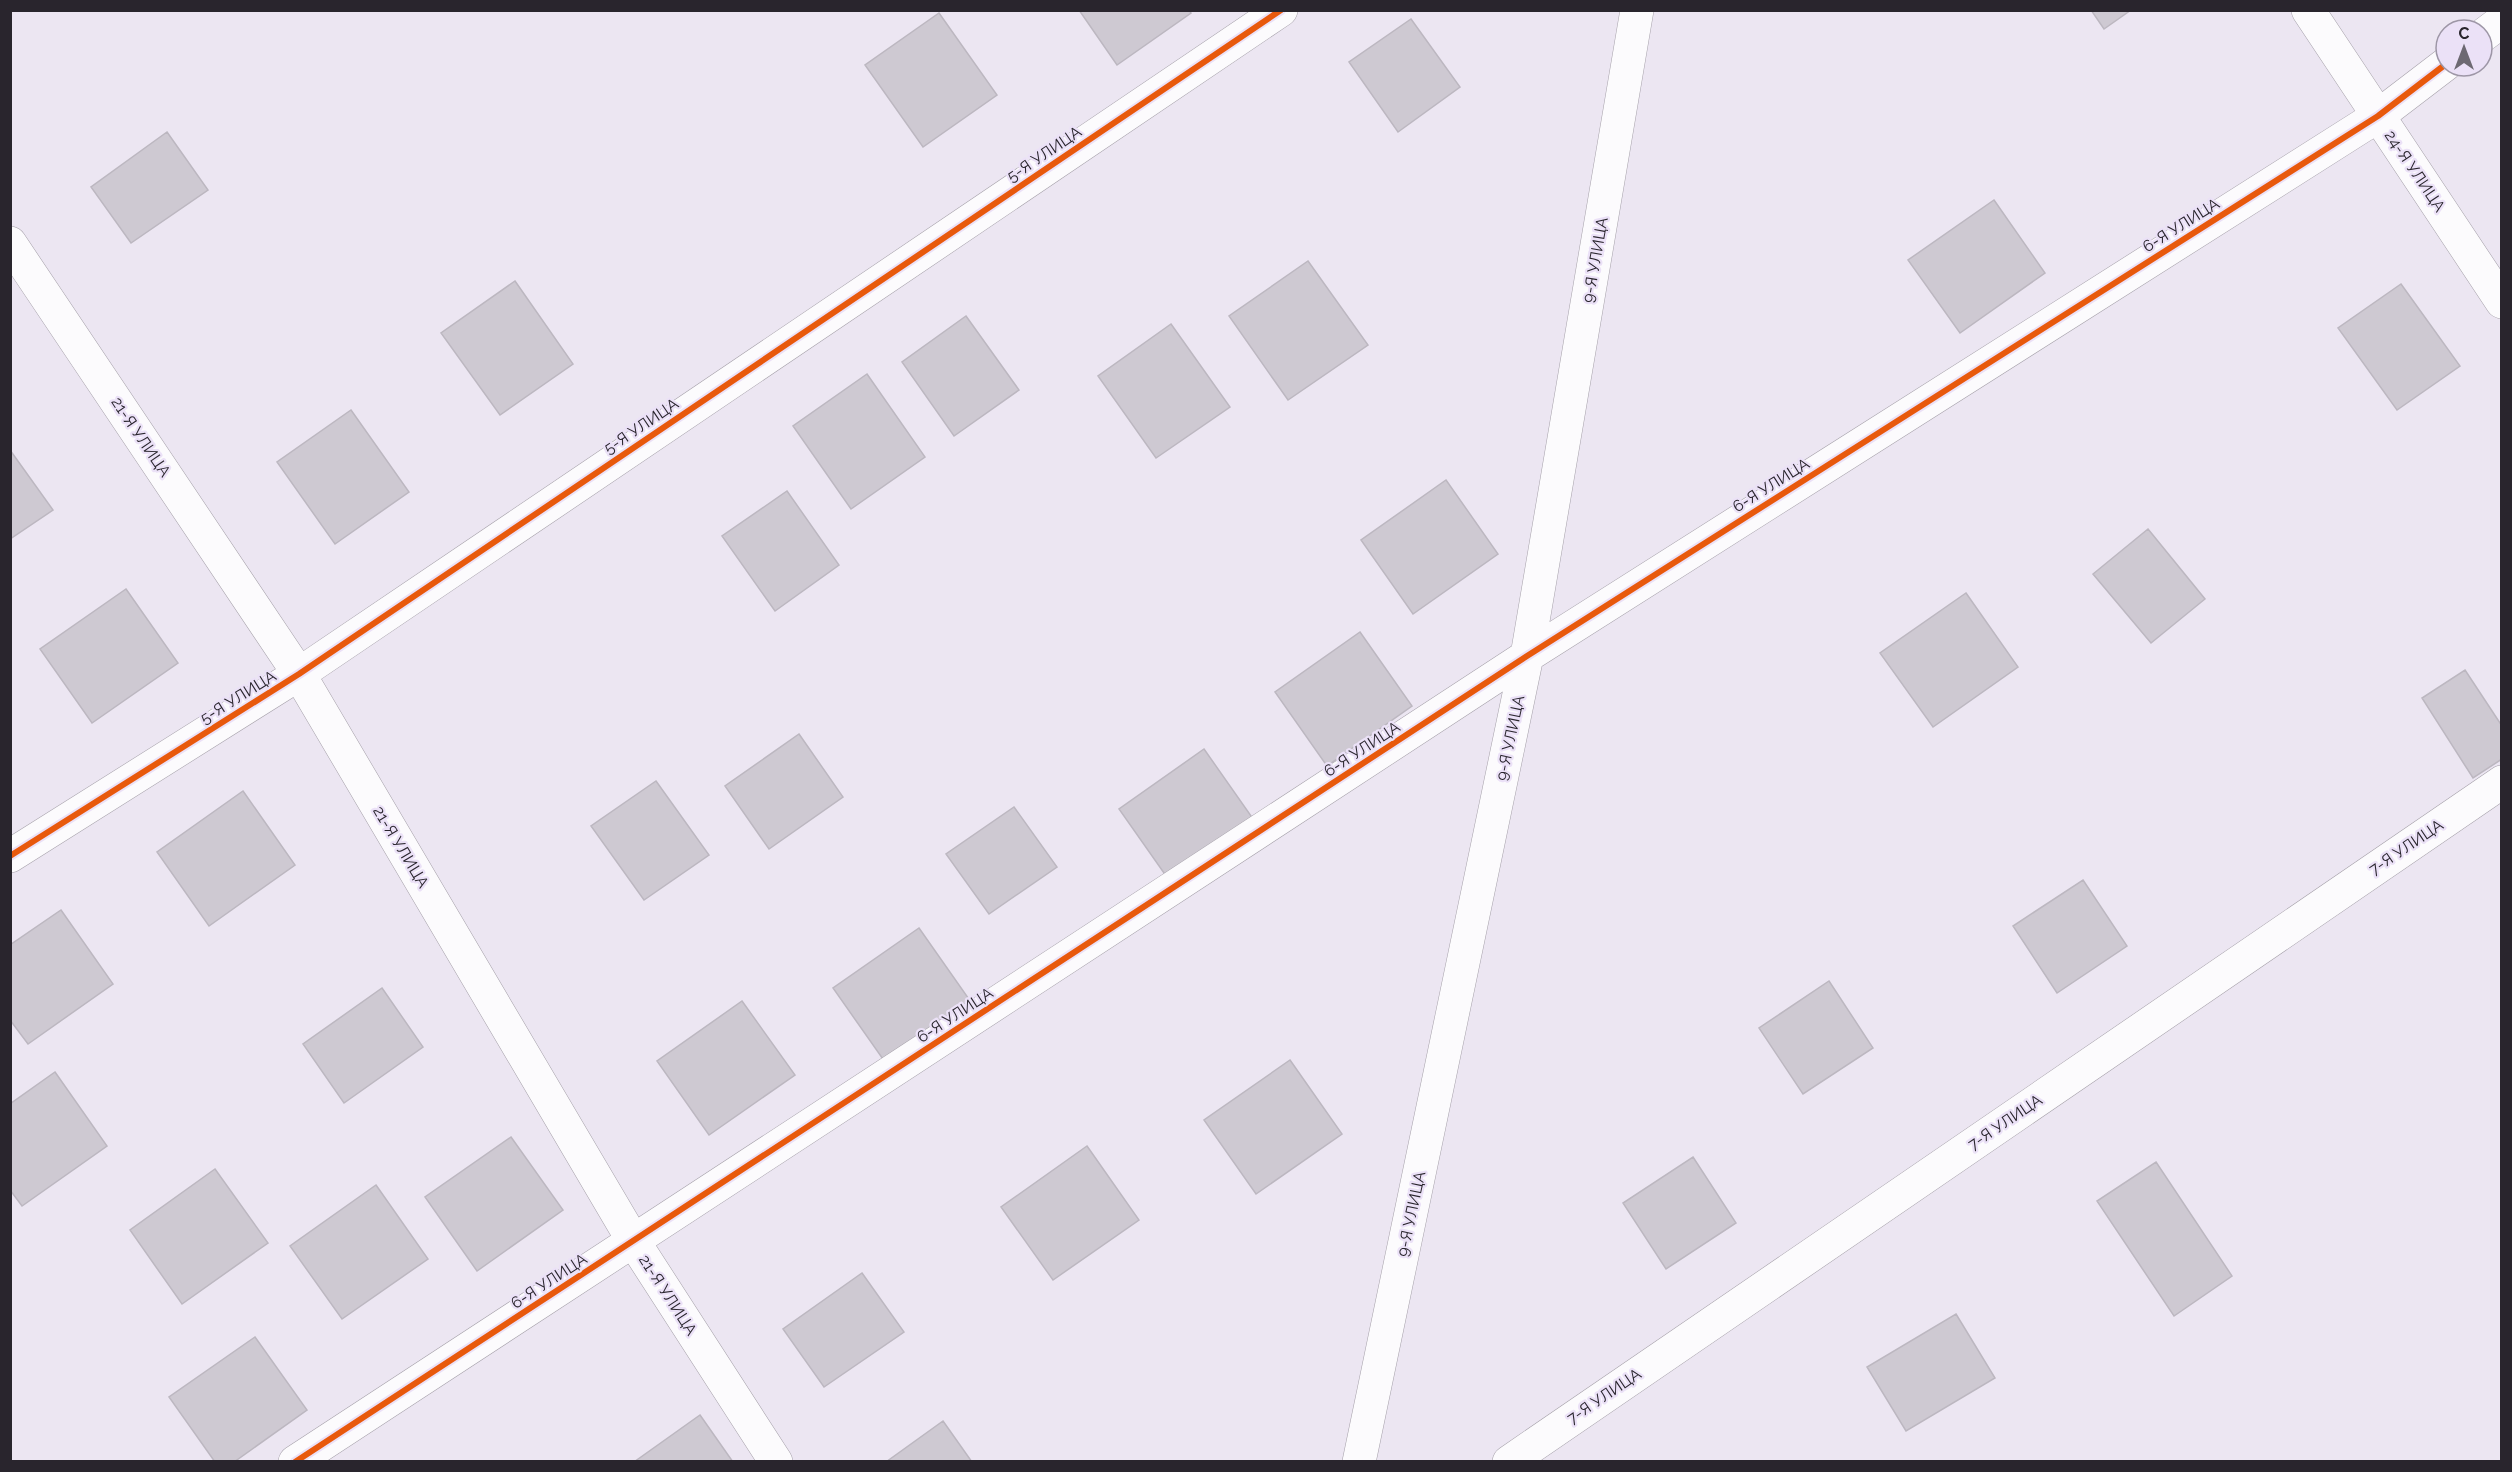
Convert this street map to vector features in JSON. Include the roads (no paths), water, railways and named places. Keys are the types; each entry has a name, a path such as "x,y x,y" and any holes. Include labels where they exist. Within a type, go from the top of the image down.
{"street":[{"name":"5-Я УЛИЦА","path":"10,856 299,674 1281,10"},
{"name":"9-Я УЛИЦА","path":"1359,1461 1527,656 1637,10"},
{"name":"24-Я УЛИЦА","path":"2308,10 2502,302"},
{"name":"6-Я УЛИЦА","path":"296,1461 1527,656 2378,116 2434,73"},
{"name":"21-Я УЛИЦА","path":"10,243 299,674 634,1242 776,1461"},
{"name":"7-Я УЛИЦА","path":"1509,1461 2502,782"}]}
